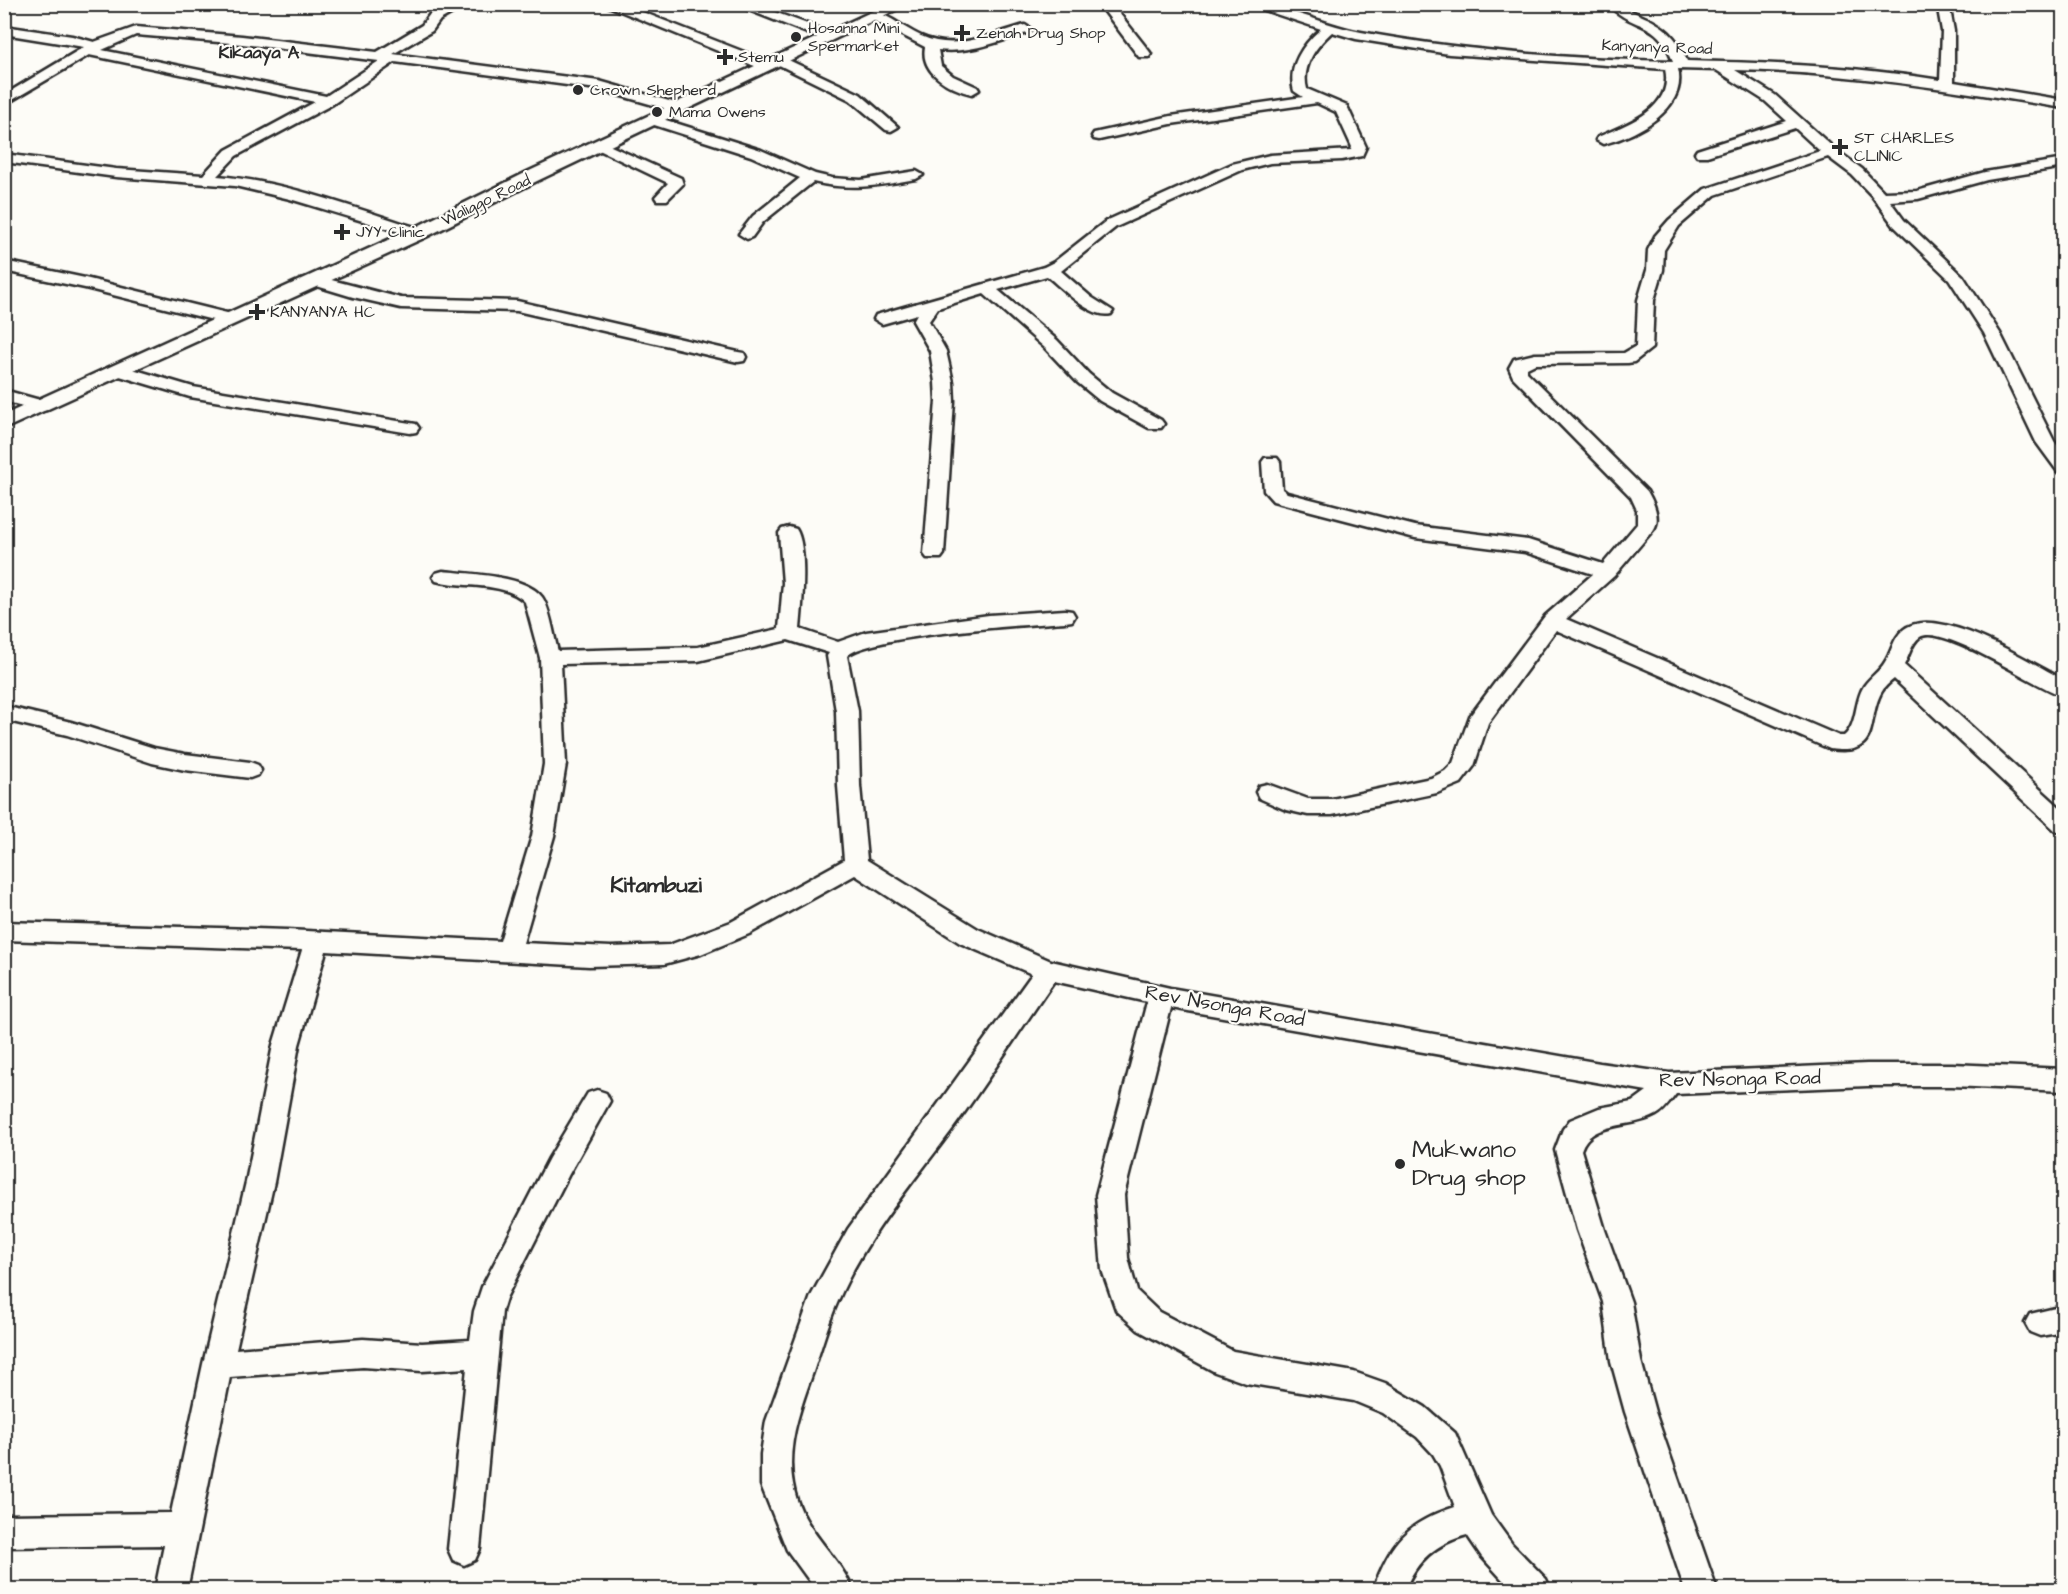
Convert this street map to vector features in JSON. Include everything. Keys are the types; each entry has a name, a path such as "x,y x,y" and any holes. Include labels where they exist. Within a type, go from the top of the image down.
{"street":[{"path":"208,178 231,153 284,127 328,101 427,28 435,17 462,4"},
{"path":"609,4 774,63 855,97 891,127"},
{"path":"739,4 830,37"},
{"path":"1105,4 1144,54"},
{"name":"Kanyanya Road","path":"1252,4 1329,28 1387,41 1449,50 1677,66 1818,69 1947,85 2064,104"},
{"path":"1603,140 1640,123 1664,104 1675,85 1677,66 1665,34 1650,23 1621,11 1614,4"},
{"path":"1943,4 1948,31 1947,85"},
{"path":"883,9 932,45 944,47 969,44 1025,29"},
{"name":"Waliggo Road","path":"4,423 419,233 830,37 883,9"},
{"path":"882,319 930,307 1050,270 1060,265 1111,224 1237,167 1270,159 1342,156 1357,153 1359,147 1342,109 1300,91 1299,81 1308,50 1316,39 1329,28"},
{"path":"4,30 72,40 93,49 328,101"},
{"path":"4,100 93,49 120,35 136,31 242,40 599,85 678,108"},
{"path":"932,45 930,51 932,66 939,74 972,90"},
{"path":"1720,66 1756,88 1830,152 1857,172 1880,197 1899,223 1945,265 1965,289 1992,333 2045,442 2064,468"},
{"path":"1099,136 1171,120 1318,99"},
{"path":"653,120 756,153 810,177 854,184 916,174"},
{"path":"1702,153 1798,122"},
{"path":"600,145 676,181 676,184 662,198"},
{"path":"1267,792 1294,804 1308,807 1332,807 1426,787 1454,777 1463,766 1478,721 1552,621 1607,572 1647,525 1646,510 1640,495 1520,373 1518,368 1520,363 1535,359 1628,358 1640,352 1644,348 1646,300 1655,270 1656,250 1662,236 1674,223 1710,192 1830,152"},
{"path":"4,158 116,173 208,178 235,182 294,196 419,233"},
{"path":"1880,197 1918,195 1985,176 2064,163"},
{"path":"747,234 758,219 810,177"},
{"path":"4,266 85,283 229,319"},
{"path":"1050,270 1085,300 1105,311"},
{"path":"316,281 359,294 401,303 517,306 738,357"},
{"path":"987,289 1051,344 1083,378 1106,397 1155,424"},
{"path":"930,307 921,321 938,351 945,401 934,554"},
{"path":"119,370 190,392 410,428"},
{"path":"4,395 41,406"},
{"path":"1271,462 1273,490 1280,497 1415,532 1528,546 1607,572"},
{"path":"789,533 794,585 789,633"},
{"path":"443,578 490,582 525,591 534,600 550,658 555,764 543,836 509,950"},
{"path":"4,932 317,941 509,950 596,958 667,955 699,946 856,864 849,786 847,711 837,656 841,650 851,643 866,639 989,621 1065,616"},
{"path":"1552,621 1830,742 1844,744 1854,740 1860,730 1870,694 1875,684 1893,667 1904,641 1914,632 1925,628 1966,640 2064,689"},
{"path":"550,658 698,654 789,633 841,650"},
{"path":"1893,667 2064,825"},
{"path":"4,713 71,729 152,755 185,762 250,770"},
{"name":"Rev Nsonga Road","path":"856,864 969,936 1011,956 1048,970 1161,996 1600,1074 1669,1084 1867,1075 1953,1075 2064,1080"},
{"path":"171,1590 218,1364 260,1182 286,1045 317,941"},
{"path":"837,1590 798,1539 777,1485 776,1454 781,1421 825,1296 858,1238 1048,970"},
{"path":"1161,996 1110,1196 1111,1228 1124,1295 1131,1307 1148,1321 1206,1352 1244,1368 1361,1386 1394,1402 1414,1416 1447,1447 1474,1517 1494,1548 1535,1590"},
{"path":"1669,1084 1647,1107 1631,1113 1590,1120 1579,1127 1570,1138 1568,1150 1591,1230 1617,1302 1626,1361 1640,1412 1701,1590"},
{"path":"464,1549 485,1353 485,1322 492,1296 597,1101"},
{"path":"218,1364 363,1353 422,1357 485,1353"},
{"path":"1389,1590 1393,1577 1412,1547 1429,1532 1474,1517"},
{"path":"4,1532 184,1529"}],"place":[{"name":"Zenah Drug Shop","path":"962,33"},
{"name":"Hosanna Mini Spermarket","path":"796,37"},
{"name":"Stemu","path":"725,57"},
{"name":"Crown Shepherd","path":"578,90"},
{"name":"Mama Owens","path":"657,112"},
{"name":"ST CHARLES CLINIC","path":"1840,147"},
{"name":"JYY Clinic","path":"342,232"},
{"name":"KANYANYA HC","path":"257,312"},
{"name":"Mukwano Drug shop","path":"1400,1164"}],"district":[{"name":"Kikaaya A","path":"259,52"},
{"name":"Kitambuzi","path":"656,885"}]}
